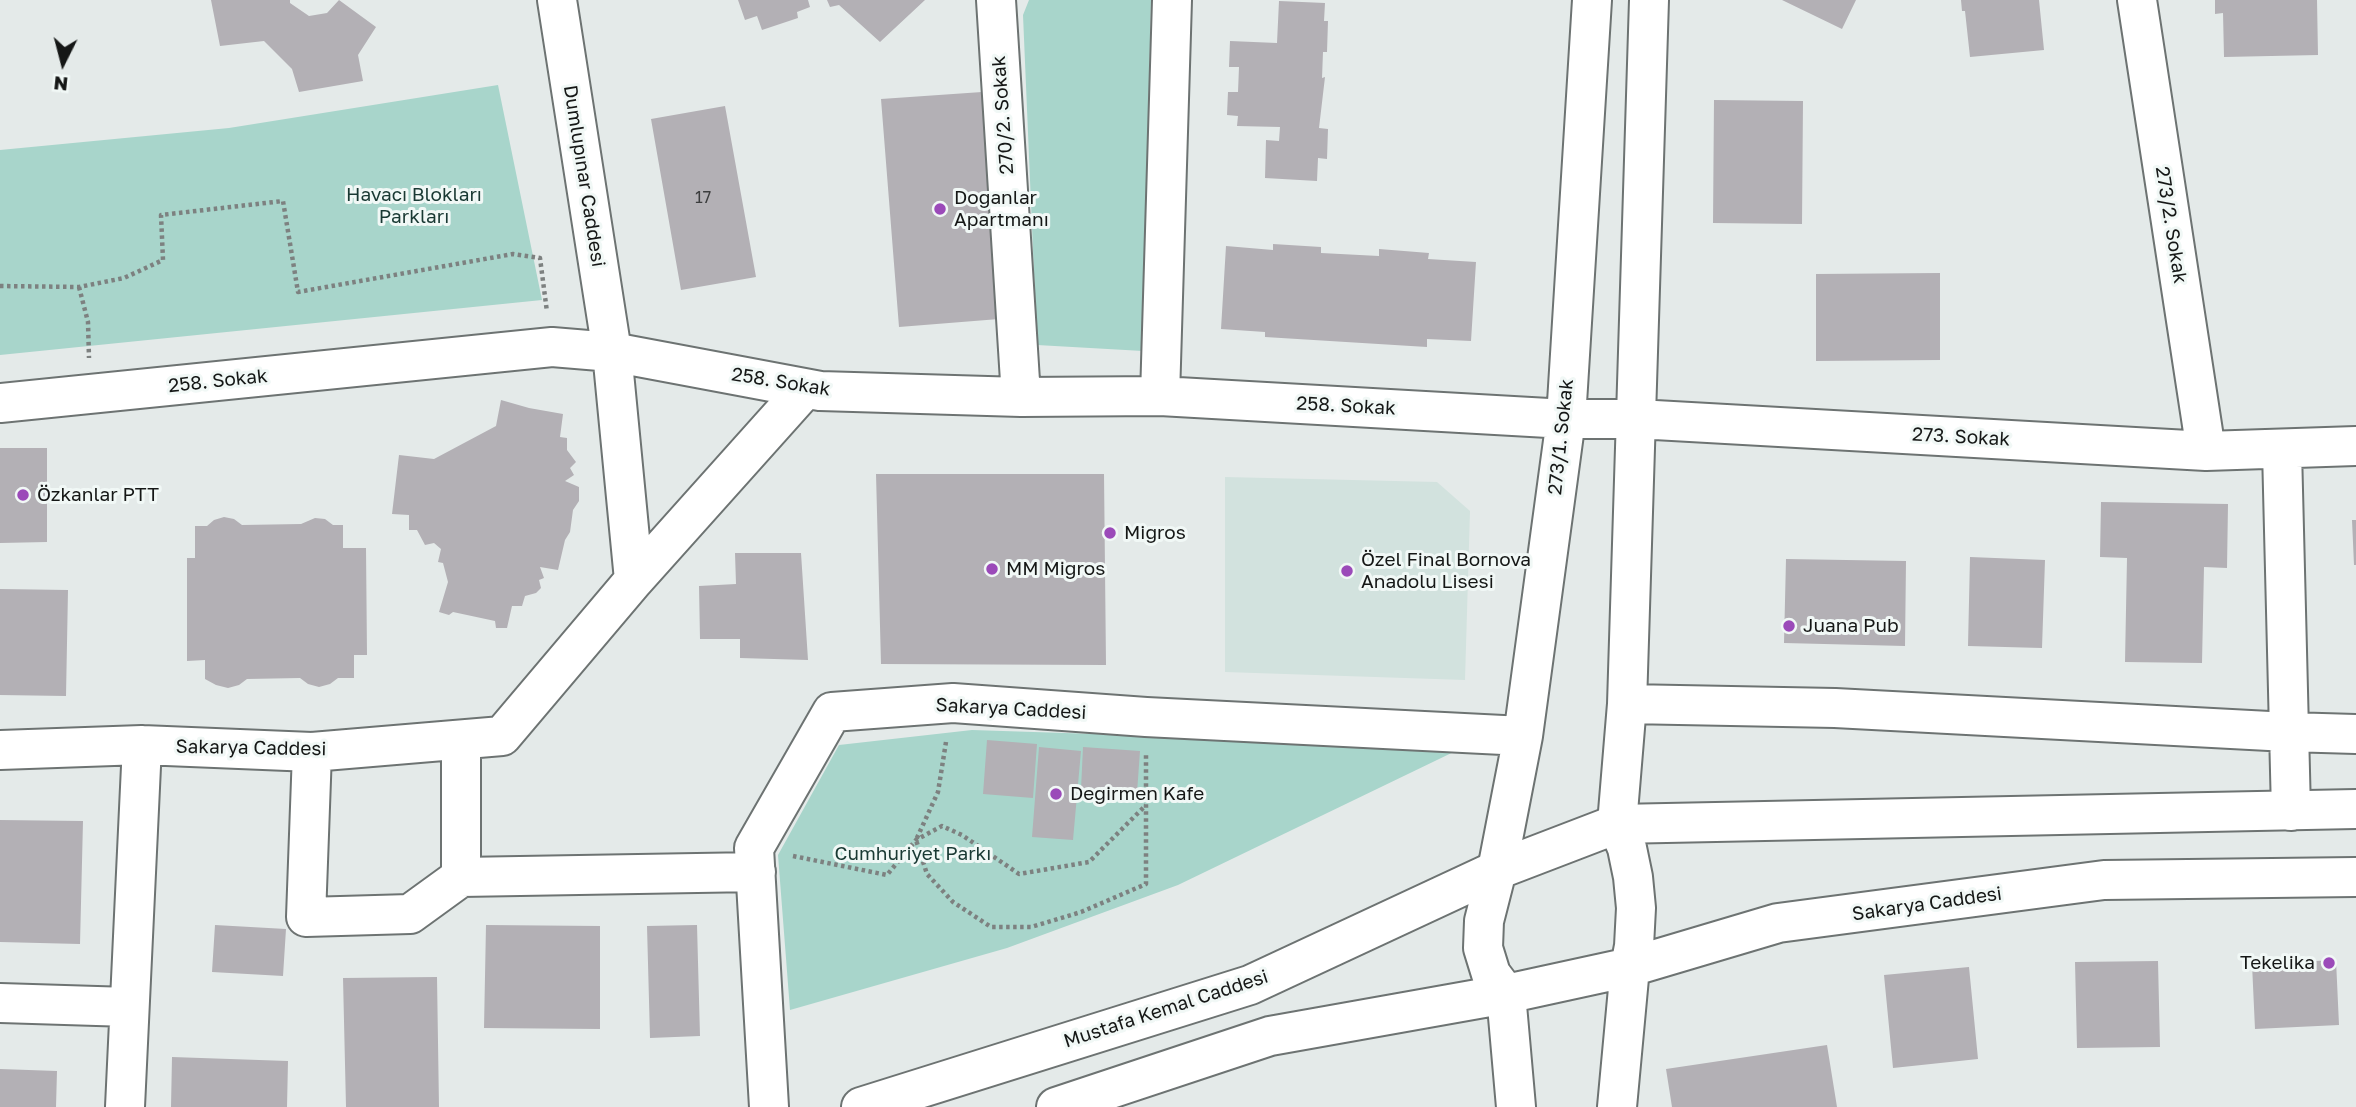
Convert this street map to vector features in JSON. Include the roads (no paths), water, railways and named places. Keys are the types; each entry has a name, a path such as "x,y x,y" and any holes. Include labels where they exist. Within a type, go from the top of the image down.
{"street":[{"name":"Dumlupınar Caddesi","path":"557,0 612,352 634,580"},
{"name":"270/2. Sokak","path":"996,0 1021,397"},
{"path":"1160,396 1172,0"},
{"name":"273/1. Sokak","path":"1506,994 1491,974 1483,948 1484,921 1497,870 1523,736 1566,419 1592,0"},
{"path":"1616,1107 1636,908 1627,848 1617,824 1627,704 1649,0"},
{"name":"273/2. Sokak","path":"2137,0 2206,450"},
{"name":"258. Sokak","path":"0,403 552,347 612,352 820,391 1021,397 1160,396 1566,419"},
{"path":"634,580 805,389"},
{"name":"273. Sokak","path":"1566,419 1637,419 2206,450 2356,446"},
{"path":"2282,450 2291,811"},
{"name":"Sakarya Caddesi","path":"0,750 142,745 312,752 502,736 634,580"},
{"name":"Sakarya Caddesi","path":"755,860 832,712 953,703 1146,717 1523,736"},
{"path":"1627,704 1835,708 2288,733 2356,734"},
{"path":"461,740 461,877"},
{"path":"125,1107 142,745"},
{"path":"312,752 306,917 410,914 461,877 755,860 769,1107"},
{"path":"1617,824 2356,809"},
{"name":"Mustafa Kemal Caddesi","path":"861,1107 1250,985 1497,870 1617,824"},
{"name":"Sakarya Caddesi","path":"1506,994 1630,967 1778,923 2105,880 2356,877"},
{"path":"1056,1107 1270,1037 1506,994 1516,1107"},
{"path":"0,1003 129,1007"}],"place":[{"name":"Doğanlar Apartmanı","path":"940,209"},
{"name":"Özkanlar PTT","path":"23,495"},
{"name":"Migros","path":"1110,533"},
{"name":"MM Migros","path":"992,569"},
{"name":"Özel Final Bornova Anadolu Lisesi","path":"1347,571"},
{"name":"Juana Pub","path":"1789,626"},
{"name":"Değirmen Kafe","path":"1056,794"},
{"name":"Tekelika","path":"2329,963"}],"park label":[{"name":"Havacı Blokları Parkları","path":"414,206"},
{"name":"Cumhuriyet Parkı","path":"913,854"}]}
